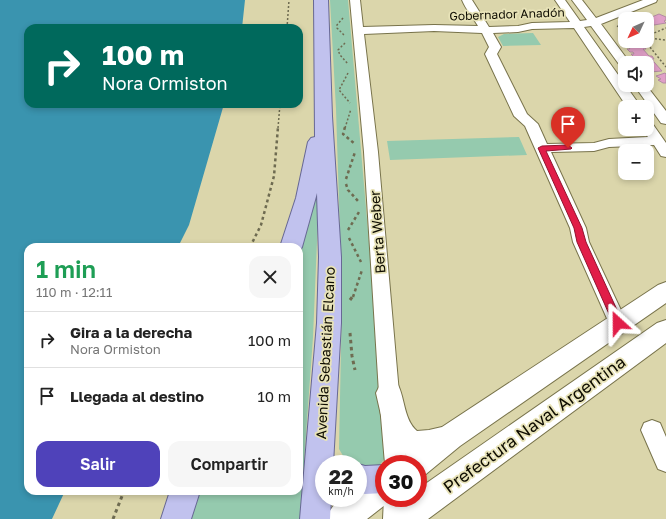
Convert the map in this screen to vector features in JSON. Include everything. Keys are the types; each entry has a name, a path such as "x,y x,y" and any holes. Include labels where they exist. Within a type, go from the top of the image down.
{"main road":[{"name":"Avenida Sebastián Elcano","path":"315,519 329,322 330,257 323,116 321,0"},
{"name":"Avenida Sebastián Elcano","path":"292,243 306,198 323,116"},
{"path":"427,455 450,437 666,291"},
{"name":"Prefectura Naval Argentina","path":"402,519 666,330"},
{"path":"389,393 396,424 400,434 408,440 418,445 430,444 450,437"},
{"path":"320,440 327,455"},
{"path":"341,519 375,494"},
{"path":"176,519 184,495"}],"street":[{"name":"Berta Weber","path":"355,0 371,152 395,455"},
{"path":"466,0 471,9 477,15 495,47 491,54 521,116 530,124 542,148 578,228 581,242 618,323"},
{"path":"560,0 629,100"},
{"path":"577,0 619,56"},
{"name":"Gobernador Anadón","path":"358,31 434,28 486,30 518,29 532,26 577,25 593,22 652,0"},
{"path":"645,92 666,120"},
{"path":"654,136 662,147"},
{"path":"542,148 594,147 609,143 662,147"},
{"path":"652,430 666,461"},
{"path":"395,519 396,507"}],"path":[{"path":"287,24 289,0"},
{"path":"346,13 337,25 346,37 347,41 338,50 338,53 351,67 339,90 352,106 343,134 357,146 345,180 348,190 358,200 358,204"},
{"path":"654,34 666,28"},
{"path":"654,38 666,40"},
{"path":"651,48 666,67"},
{"path":"252,243 261,225 274,176 280,108"},
{"path":"349,306 350,299 354,295 363,267 356,250 348,237 348,229 360,208"},
{"path":"349,327 352,347 351,362 354,370"},
{"path":"113,519 122,495"}],"green space":[{"path":"330,0 348,0 387,450 386,455 375,455 375,468 372,470 367,468 367,455 343,455 339,449 342,296 336,109"},
{"path":"533,33 541,45 503,46 498,37 504,34"},
{"path":"519,137 527,155 390,160 387,141"},
{"path":"317,194 319,194 313,337 303,477 303,243"},
{"path":"196,495 302,495 300,519 191,519"}],"water":[{"path":"0,0 245,0 242,24 24,24 24,108 223,108 189,225 180,243 24,243 24,495 63,495 52,519 0,519"}],"building":[{"path":"659,14 666,17 666,20 664,21 666,23 654,25 654,16"},
{"path":"629,48 645,48 646,49 643,49 649,56 633,56 631,54 634,54 633,52 630,52 627,49 630,49"},
{"path":"654,62 662,71 654,72"},
{"path":"665,73 666,83 663,83 658,80 661,79 656,76"}],"route":[{"path":"568,148 542,148 578,228 581,242 618,323"}]}
